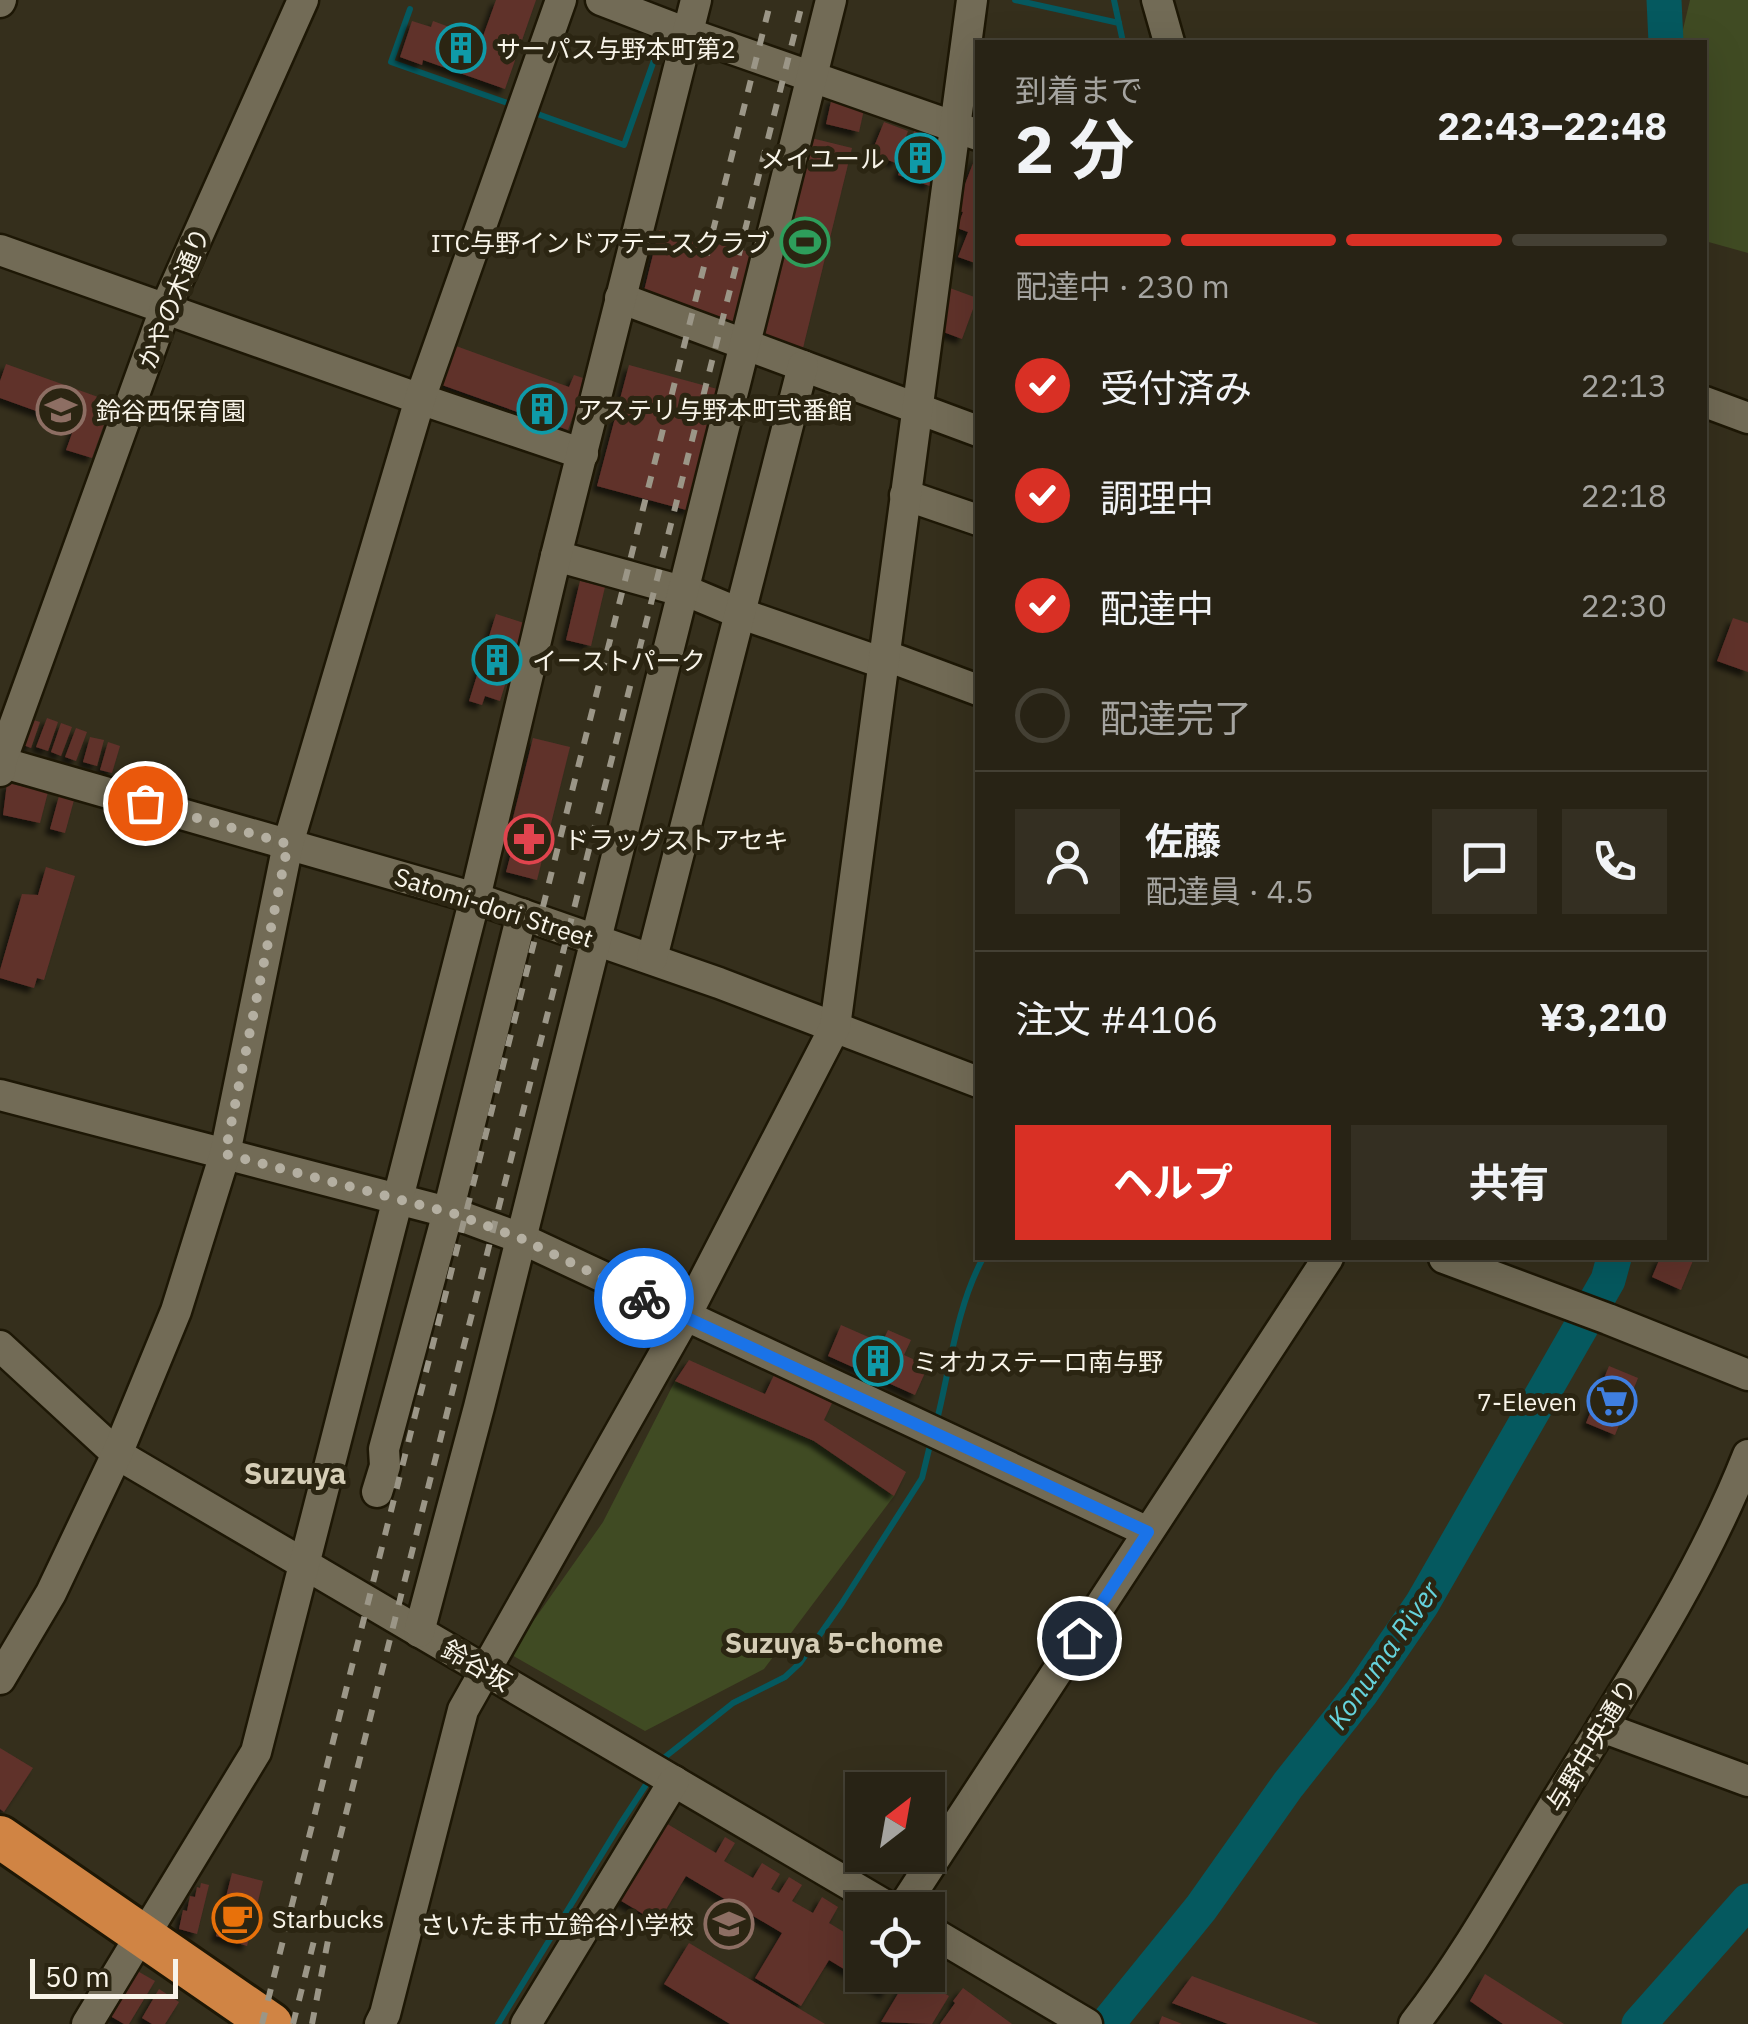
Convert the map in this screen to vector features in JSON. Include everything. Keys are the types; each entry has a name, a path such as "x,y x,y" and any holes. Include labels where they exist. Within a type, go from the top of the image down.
{"highway":[{"path":"0,1837 271,2024"}],"street":[{"name":"かやの木通り","path":"0,771 165,309 304,0"},
{"path":"0,1679 50,1593 117,1454 176,1311 225,1154 288,844 420,399 561,0"},
{"path":"601,0 966,131"},
{"path":"86,2024 256,1752 474,898 696,0"},
{"path":"419,1632 479,1407 830,0"},
{"path":"380,2024 463,1710 685,1318 835,1027 917,408 966,131 972,0"},
{"path":"1158,0 1168,40"},
{"path":"0,250 584,454"},
{"path":"620,298 975,429"},
{"path":"652,958 803,366"},
{"path":"1707,403 1748,418"},
{"path":"905,495 975,519"},
{"path":"556,556 682,591 975,689"},
{"name":"Satomi-dori Street","path":"1,762 474,898 652,958 975,1081"},
{"path":"377,1492 385,1466 384,1449 522,914"},
{"path":"0,1095 398,1198 520,1238 1148,1532"},
{"path":"913,1892 1327,1260"},
{"path":"1449,1260 1748,1375"},
{"name":"鈴谷坂","path":"0,1346 117,1454 862,1892"},
{"name":"与野中央通り","path":"1414,2024 1497,1899 1684,1592 1748,1455"},
{"path":"1602,1727 1748,1781"},
{"path":"526,2024 662,1774"},
{"path":"945,1941 1067,2017"}],"green space":[{"path":"1690,0 1748,0 1748,253 1707,242 1707,40 1680,40"},
{"path":"675,1381 814,1441 894,1496 764,1669 645,1731 510,1654 603,1522"}],"building":[{"name":"サーパス与野本町第2","path":"496,0 536,0 505,89 423,60 422,65 400,57 412,21 431,27 433,21 482,39"},
{"path":"832,97 865,105 859,132 826,124"},
{"path":"884,122 908,131 896,163 871,154"},
{"name":"メイユール","path":"915,129 940,138 930,186 898,175"},
{"path":"807,137 852,148 803,348 758,336"},
{"path":"975,158 975,263 958,257 968,232 957,228 963,212 955,210"},
{"path":"659,230 754,253 737,323 642,299"},
{"path":"947,287 975,297 962,339 938,330"},
{"name":"アステリ与野本町弐番館","path":"456,346 569,387 574,375 586,379 568,430 442,385"},
{"path":"6,364 112,402 92,458 66,450 75,425 0,398"},
{"path":"629,365 721,390 690,511 597,486"},
{"path":"580,581 605,587 591,646 566,640"},
{"name":"イーストパーク","path":"496,614 524,623 500,701 485,696 482,705 469,701"},
{"path":"1733,618 1748,623 1748,672 1717,661"},
{"path":"27,718 40,722 31,748 18,743"},
{"path":"47,718 58,722 48,751 36,747"},
{"path":"61,723 72,727 61,756 51,752"},
{"path":"76,728 87,732 76,761 65,757"},
{"path":"90,737 104,740 97,766 83,762"},
{"path":"533,738 570,747 537,880 506,872 519,823 512,822"},
{"path":"108,742 120,746 112,773 100,770"},
{"path":"7,783 48,792 40,823 3,815"},
{"path":"59,796 74,800 65,833 50,829"},
{"path":"46,867 75,876 44,980 37,978 34,988 0,978 0,970 22,894 38,895"},
{"path":"1659,1260 1693,1260 1681,1290 1652,1277"},
{"name":"ミオカステーロ南与野","path":"841,1325 882,1343 888,1330 911,1340 904,1355 928,1366 915,1395 828,1356"},
{"path":"689,1360 765,1394 774,1375 832,1403 824,1420 906,1472 894,1496 814,1441 675,1381"},
{"name":"7-Eleven","path":"1609,1366 1638,1378 1615,1435 1586,1423"},
{"path":"0,1748 33,1768 4,1812 0,1809"},
{"path":"664,1822 716,1853 725,1837 735,1843 724,1861 753,1878 762,1863 780,1874 771,1889 779,1893 789,1877 802,1885 792,1901 813,1913 822,1897 838,1907 829,1923 845,1933 845,1970 829,1960 801,2006 755,1978 782,1933 686,1876 658,1923 618,1899"},
{"path":"232,1873 263,1881 247,1946 216,1936"},
{"path":"201,1883 209,1885 197,1934 179,1929 183,1910 187,1911 190,1896 195,1897"},
{"path":"689,1943 825,2024 730,2024 664,1984"},
{"path":"132,1968 155,1981 129,2024 124,2024 105,2013"},
{"path":"1485,1974 1564,2024 1503,2024 1470,2001"},
{"path":"1192,1976 1319,2024 1228,2024 1172,2003"},
{"path":"963,1988 1012,2024 940,2024"},
{"path":"159,1989 179,2002 165,2024 152,2024 142,2018"},
{"path":"899,1992 942,1992 949,1996 932,2024 881,2022"},
{"path":"1162,2016 1182,2024 1159,2024"}],"waterway":[{"path":"1015,0 1119,23"},
{"path":"1114,0 1123,40"},
{"name":"Konuma River","path":"1664,0 1666,40"},
{"path":"410,9 391,62 516,106"},
{"path":"532,112 624,145 663,35"},
{"path":"936,1424 960,1318 982,1260"},
{"name":"Konuma River","path":"1107,2024 1201,1908 1422,1604 1608,1280 1613,1260"},
{"path":"661,1763 733,1703 785,1677 800,1663 922,1478 931,1441"},
{"path":"498,2024 651,1777"},
{"path":"1639,2024 1748,1901"}],"railway":[{"path":"262,2024 771,0"},
{"path":"293,2024 803,0"},
{"path":"312,2024 329,1935"}],"way so far":[{"path":"145,803 288,844 225,1154 455,1214 520,1238 644,1298"}],"place":[{"name":"サーパス与野本町第2","path":"461,48"},
{"name":"メイユール","path":"920,158"},
{"name":"ITC与野インドアテニスクラブ","path":"805,242"},
{"name":"アステリ与野本町弐番館","path":"542,409"},
{"name":"鈴谷西保育園","path":"61,410"},
{"name":"イーストパーク","path":"497,660"},
{"name":"ドラッグストアセキ","path":"529,839"},
{"name":"ミオカステーロ南与野","path":"878,1361"},
{"name":"7-Eleven","path":"1612,1401"},
{"name":"Starbucks","path":"237,1918"},
{"name":"さいたま市立鈴谷小学校","path":"729,1924"}],"district":[{"name":"Suzuya","path":"295,1472"},
{"name":"Suzuya 5-chome","path":"834,1642"}],"route":[{"path":"644,1298 1148,1532 1079,1638"}]}
